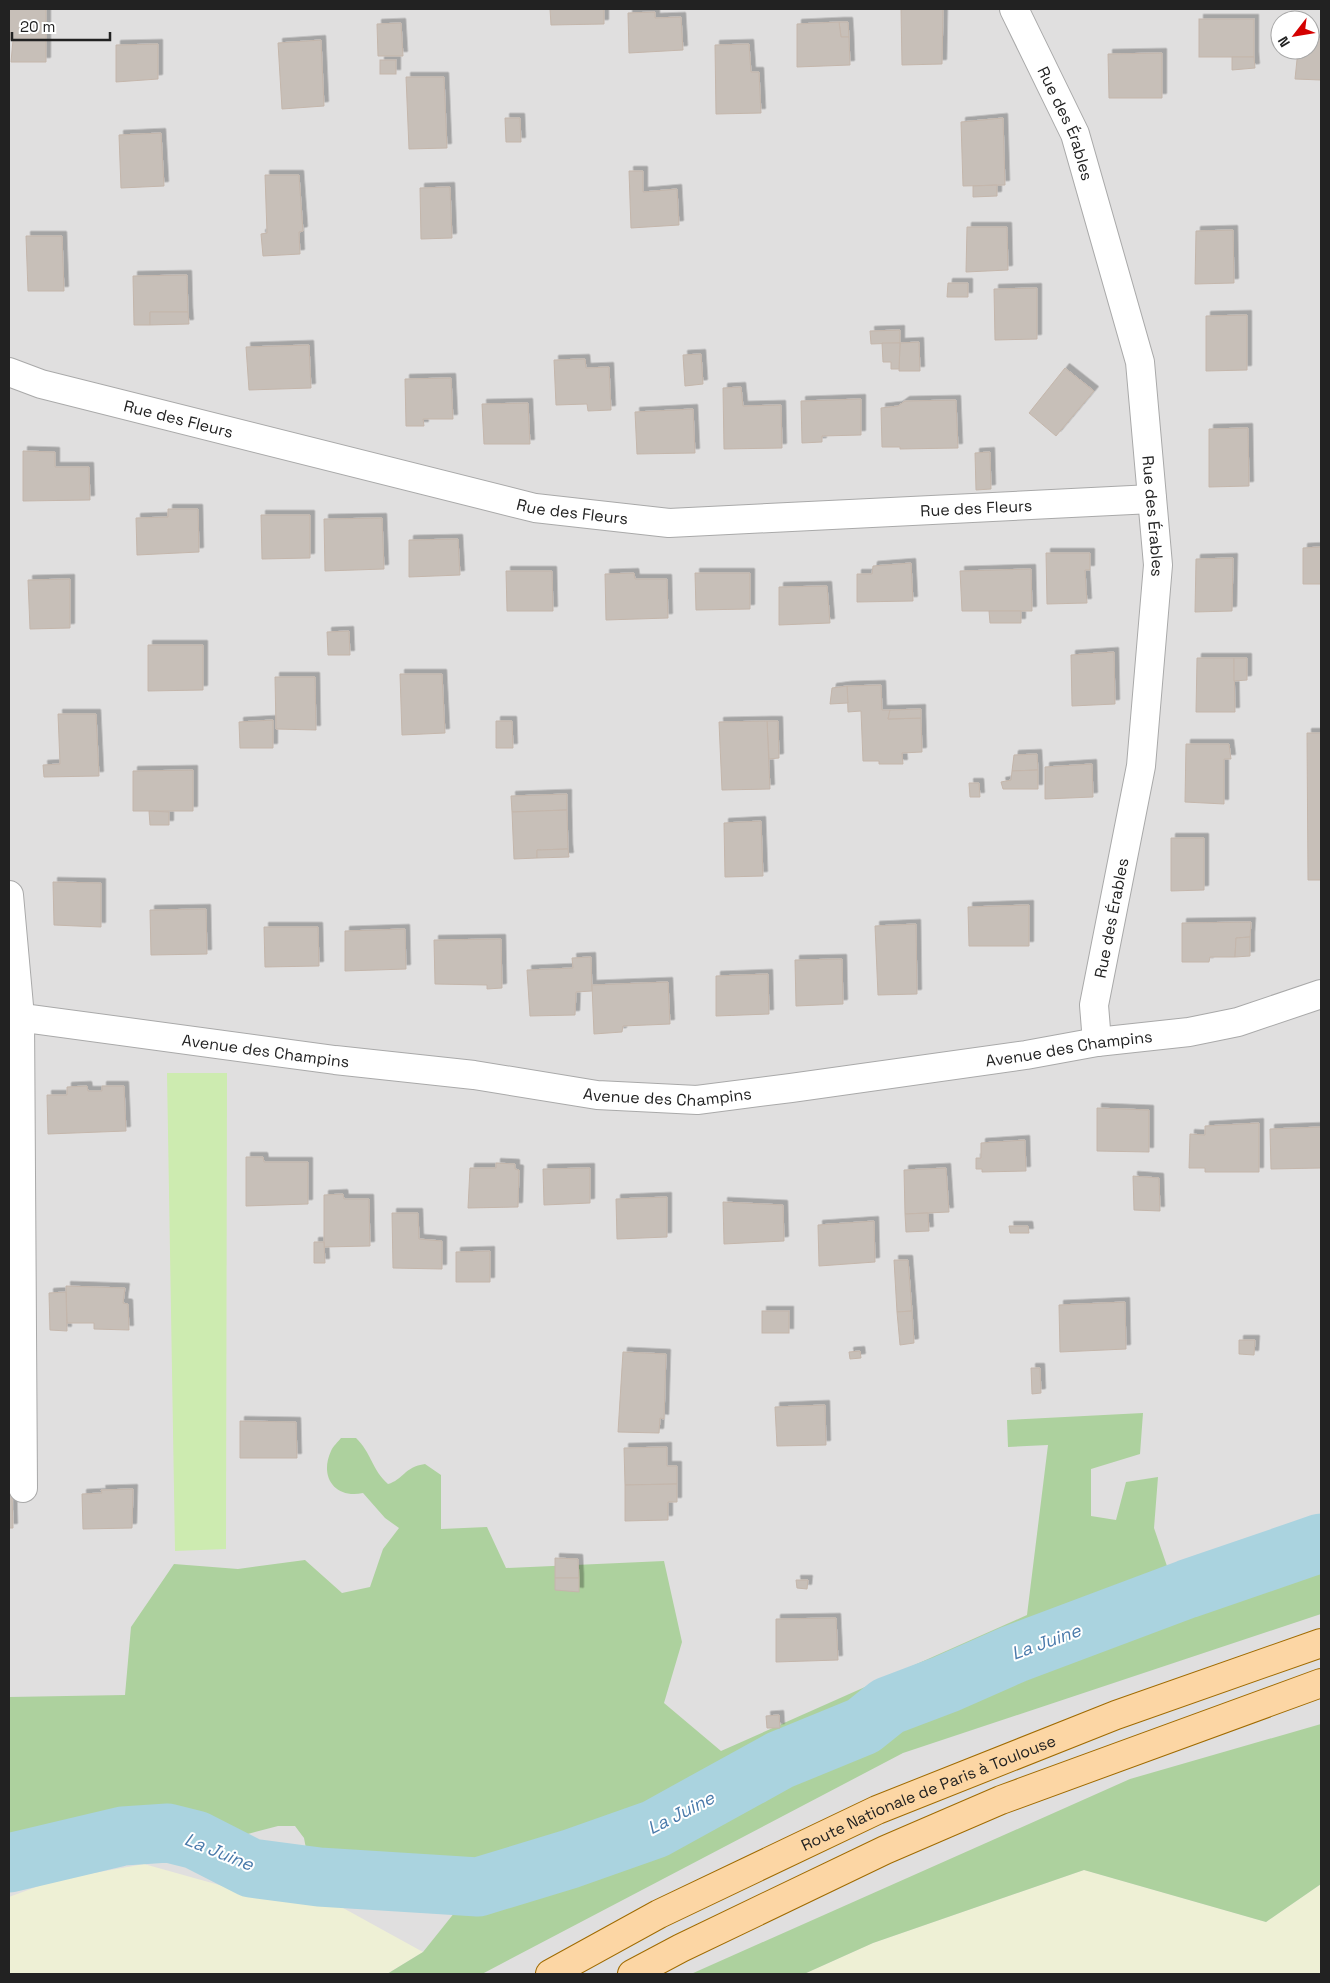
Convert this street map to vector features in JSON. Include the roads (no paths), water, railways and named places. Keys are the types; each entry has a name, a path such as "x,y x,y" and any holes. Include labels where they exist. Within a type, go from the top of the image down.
{"main road":[{"name":"Route Nationale de Paris à Toulouse","path":"550,1974 659,1914 877,1810 1116,1715 1321,1643"},
{"path":"632,1974 681,1948 885,1850 1001,1800 1321,1683"}],"street":[{"name":"Rue des Érables","path":"1014,9 1075,134 1140,362 1158,565 1141,766 1094,1005 1097,1042"},
{"name":"Rue des Fleurs","path":"9,372 41,384 535,508 650,521 669,523 1152,499"},
{"path":"9,895 14,1016 23,1488"},
{"name":"Avenue des Champins","path":"14,1016 335,1060 474,1075 597,1095 697,1100 1026,1055 1097,1042 1189,1032 1238,1022 1321,994"}],"waterway":[{"name":"La Juine","path":"9,1863 123,1836 168,1833 196,1840 251,1868 319,1877 478,1887 570,1859 655,1829 780,1760 863,1726 888,1706 946,1684 1014,1654 1187,1589 1321,1543"}]}
